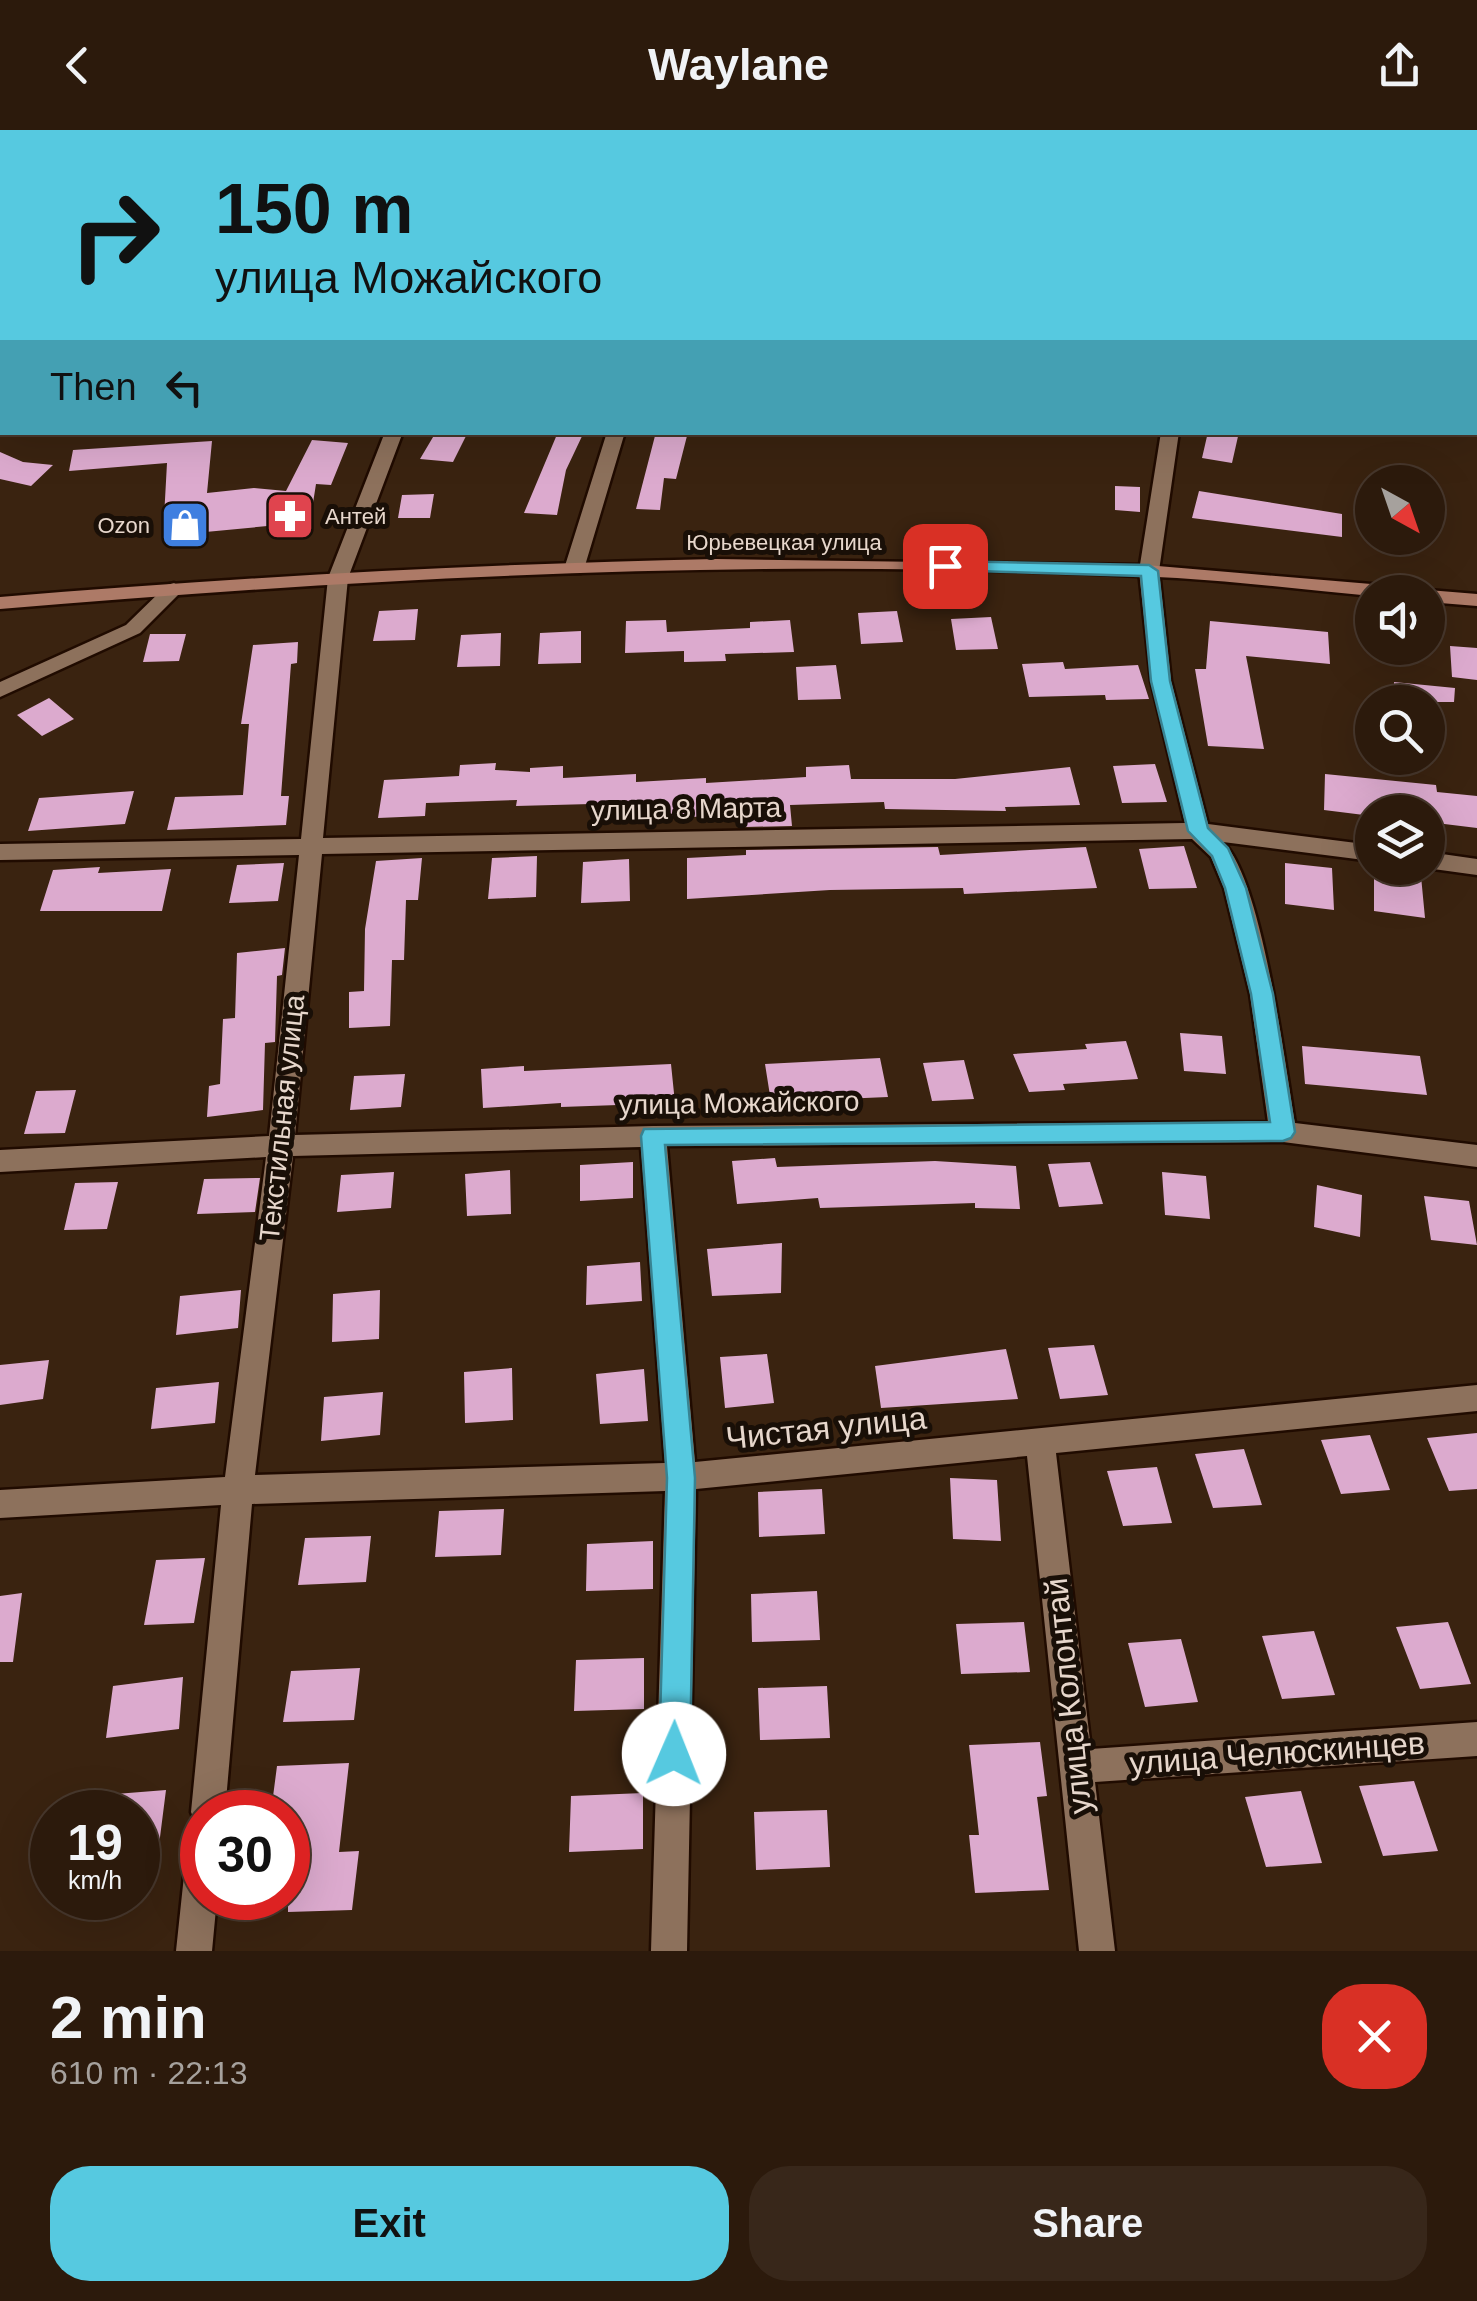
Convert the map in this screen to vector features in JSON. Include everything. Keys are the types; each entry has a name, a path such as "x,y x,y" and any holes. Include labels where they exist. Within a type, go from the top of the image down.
{"main road":[{"name":"Юрьевецкая улица","path":"0,603 338,578 808,565 1149,571 1355,589"},
{"path":"1445,597 1477,600"}],"street":[{"name":"Текстильная улица","path":"210,1790 238,1490 281,1146 338,578 393,435"},
{"path":"574,569 615,435"},
{"path":"1170,435 1149,571 1161,681 1198,831 1221,853 1236,888 1262,994 1283,1132"},
{"path":"0,690 133,629 174,589"},
{"name":"улица 8 Марта","path":"0,852 1198,831 1355,851"},
{"path":"1445,862 1477,866"},
{"name":"улица Можайского","path":"0,1162 281,1146 653,1136 1283,1132 1477,1156"},
{"path":"653,1136 681,1478 670,1951"},
{"name":"Чистая улица","path":"0,1504 238,1490 681,1478 1477,1398"},
{"name":"улица Колонтай","path":"1040,1442 1096,1951"},
{"name":"улица Челюскинцев","path":"1076,1767 1477,1740"},
{"path":"194,1951 197,1920"}],"building":[{"path":"434,435 466,435 453,462 420,459"},
{"path":"557,435 583,435 566,470 557,515 524,513"},
{"path":"655,435 687,435 676,479 664,478 660,510 636,509"},
{"path":"1207,435 1238,435 1232,463 1202,458"},
{"path":"312,440 348,443 331,485 316,484 310,522 163,536 167,463 69,471 73,450 212,441 207,493 254,488 286,491"},
{"path":"0,452 23,462 53,465 31,486 0,479"},
{"path":"1115,486 1140,487 1140,512 1115,510"},
{"path":"1199,491 1342,514 1342,537 1192,518"},
{"path":"434,494 430,518 398,518 402,495"},
{"path":"418,609 415,640 373,641 379,611"},
{"path":"897,611 903,642 861,644 858,613"},
{"path":"991,617 998,649 956,650 951,619"},
{"path":"666,620 667,632 750,628 750,622 790,620 794,652 725,654 726,661 684,662 684,651 625,653 626,621"},
{"path":"1210,621 1328,632 1330,664 1246,656 1264,749 1208,746 1195,669 1206,669"},
{"path":"581,631 581,663 538,664 540,633"},
{"path":"501,633 500,666 457,667 461,635"},
{"path":"150,634 186,634 179,661 143,662"},
{"path":"298,642 297,663 291,664 281,796 289,796 286,825 167,830 175,797 243,795 249,724 241,724 253,645"},
{"path":"1450,646 1477,648 1477,680 1452,677"},
{"path":"1063,662 1065,669 1138,665 1149,699 1106,700 1105,695 1029,697 1022,664"},
{"path":"836,665 841,699 798,700 796,667"},
{"path":"1445,687 1455,688 1454,702 1445,702"},
{"path":"49,698 74,719 42,736 17,715"},
{"path":"496,763 495,770 530,772 530,768 563,766 563,778 636,774 636,782 706,778 706,783 806,777 806,767 849,765 851,779 955,779 1070,767 1080,805 1005,807 1006,811 885,809 884,802 790,805 792,826 745,827 745,815 662,818 662,811 590,813 591,804 516,806 517,800 426,803 425,816 378,818 384,780 459,776 460,765"},
{"path":"1155,764 1167,802 1122,803 1113,766"},
{"path":"1325,774 1436,785 1437,792 1477,796 1477,828 1445,824 1445,795 1355,795 1355,814 1324,810"},
{"path":"134,791 125,824 28,831 39,798"},
{"path":"1184,846 1197,888 1149,889 1139,849"},
{"path":"938,847 940,855 1086,847 1097,888 964,894 963,888 830,890 687,899 687,858 746,855 746,850"},
{"path":"537,856 536,897 488,899 492,858"},
{"path":"422,858 418,900 406,900 404,960 392,960 390,1026 349,1028 349,992 364,991 365,929 376,861"},
{"path":"629,859 630,901 581,903 583,862"},
{"path":"284,863 278,901 229,903 237,865"},
{"path":"1285,863 1332,868 1334,910 1285,904"},
{"path":"100,867 98,873 171,869 162,911 40,911 53,870"},
{"path":"1374,885 1422,885 1425,918 1374,911"},
{"path":"285,948 282,975 277,976 275,1042 265,1043 263,1110 207,1117 209,1086 220,1084 223,1019 235,1018 237,953"},
{"path":"1180,1033 1222,1036 1226,1074 1184,1071"},
{"path":"1126,1041 1138,1079 1063,1084 1065,1090 1029,1092 1013,1054 1087,1049 1085,1044"},
{"path":"1302,1046 1420,1056 1427,1095 1305,1084"},
{"path":"880,1058 888,1097 771,1102 765,1064"},
{"path":"964,1060 974,1099 932,1101 923,1063"},
{"path":"671,1064 675,1103 483,1108 481,1069 524,1066 524,1071"},
{"path":"405,1074 401,1107 350,1110 354,1076"},
{"path":"76,1090 65,1133 24,1134 36,1091"},
{"path":"775,1158 777,1167 935,1161 1016,1166 1020,1209 975,1208 975,1203 820,1208 818,1198 737,1204 732,1161"},
{"path":"633,1162 633,1198 580,1201 580,1165"},
{"path":"1090,1162 1103,1204 1059,1207 1048,1164"},
{"path":"510,1170 511,1214 467,1216 465,1174"},
{"path":"394,1172 391,1208 337,1212 341,1175"},
{"path":"1162,1172 1206,1176 1210,1219 1165,1215"},
{"path":"260,1178 255,1212 197,1214 204,1179"},
{"path":"118,1182 107,1229 64,1230 75,1183"},
{"path":"1317,1185 1362,1195 1360,1237 1314,1227"},
{"path":"1424,1196 1469,1201 1477,1245 1431,1240"},
{"path":"782,1243 781,1293 712,1296 707,1249"},
{"path":"640,1262 642,1301 586,1305 587,1266"},
{"path":"241,1290 238,1328 176,1335 180,1296"},
{"path":"380,1290 379,1339 332,1342 333,1294"},
{"path":"1094,1345 1108,1395 1060,1399 1048,1348"},
{"path":"1006,1349 1018,1399 881,1408 875,1366"},
{"path":"767,1354 774,1403 725,1408 720,1357"},
{"path":"49,1360 43,1399 0,1405 0,1365"},
{"path":"512,1368 513,1420 465,1423 464,1372"},
{"path":"644,1369 648,1421 600,1424 596,1374"},
{"path":"219,1382 215,1423 151,1429 156,1388"},
{"path":"383,1392 380,1435 321,1441 324,1397"},
{"path":"1477,1433 1477,1489 1449,1491 1427,1438"},
{"path":"1370,1435 1390,1490 1341,1494 1321,1440"},
{"path":"1244,1449 1262,1505 1213,1508 1195,1454"},
{"path":"1157,1467 1172,1523 1123,1526 1107,1471"},
{"path":"950,1478 997,1480 1001,1541 953,1539"},
{"path":"822,1489 825,1534 759,1537 758,1492"},
{"path":"504,1509 501,1555 435,1557 439,1511"},
{"path":"371,1536 366,1582 298,1585 305,1538"},
{"path":"653,1541 653,1589 586,1591 587,1544"},
{"path":"205,1558 194,1623 144,1625 156,1560"},
{"path":"817,1591 820,1640 752,1642 751,1594"},
{"path":"22,1593 13,1662 0,1662 0,1596"},
{"path":"1024,1622 1030,1672 961,1674 956,1624"},
{"path":"1448,1622 1471,1684 1420,1689 1396,1627"},
{"path":"1314,1631 1335,1695 1282,1699 1262,1636"},
{"path":"1181,1639 1198,1702 1145,1707 1128,1643"},
{"path":"644,1658 644,1709 574,1711 576,1660"},
{"path":"360,1668 354,1720 283,1722 291,1671"},
{"path":"183,1677 179,1729 106,1738 113,1686"},
{"path":"827,1686 830,1738 760,1740 758,1688"},
{"path":"1040,1742 1047,1796 1037,1797 1049,1890 975,1893 969,1835 979,1835 969,1745"},
{"path":"349,1763 339,1852 359,1851 352,1910 310,1911 310,1790 274,1790 277,1766"},
{"path":"1414,1781 1438,1851 1383,1856 1359,1786"},
{"path":"160,1790 166,1790 160,1837"},
{"path":"1301,1791 1322,1863 1266,1867 1245,1797"},
{"path":"643,1793 643,1849 569,1852 571,1796"},
{"path":"827,1810 830,1867 756,1870 754,1812"}],"place":[{"name":"Антей","path":"290,516"},
{"name":"Ozon","path":"185,525"}],"route":[{"path":"674,1754 681,1478 653,1136 1283,1132 1262,994 1236,888 1221,853 1198,831 1161,681 1149,571 945,566"}]}
